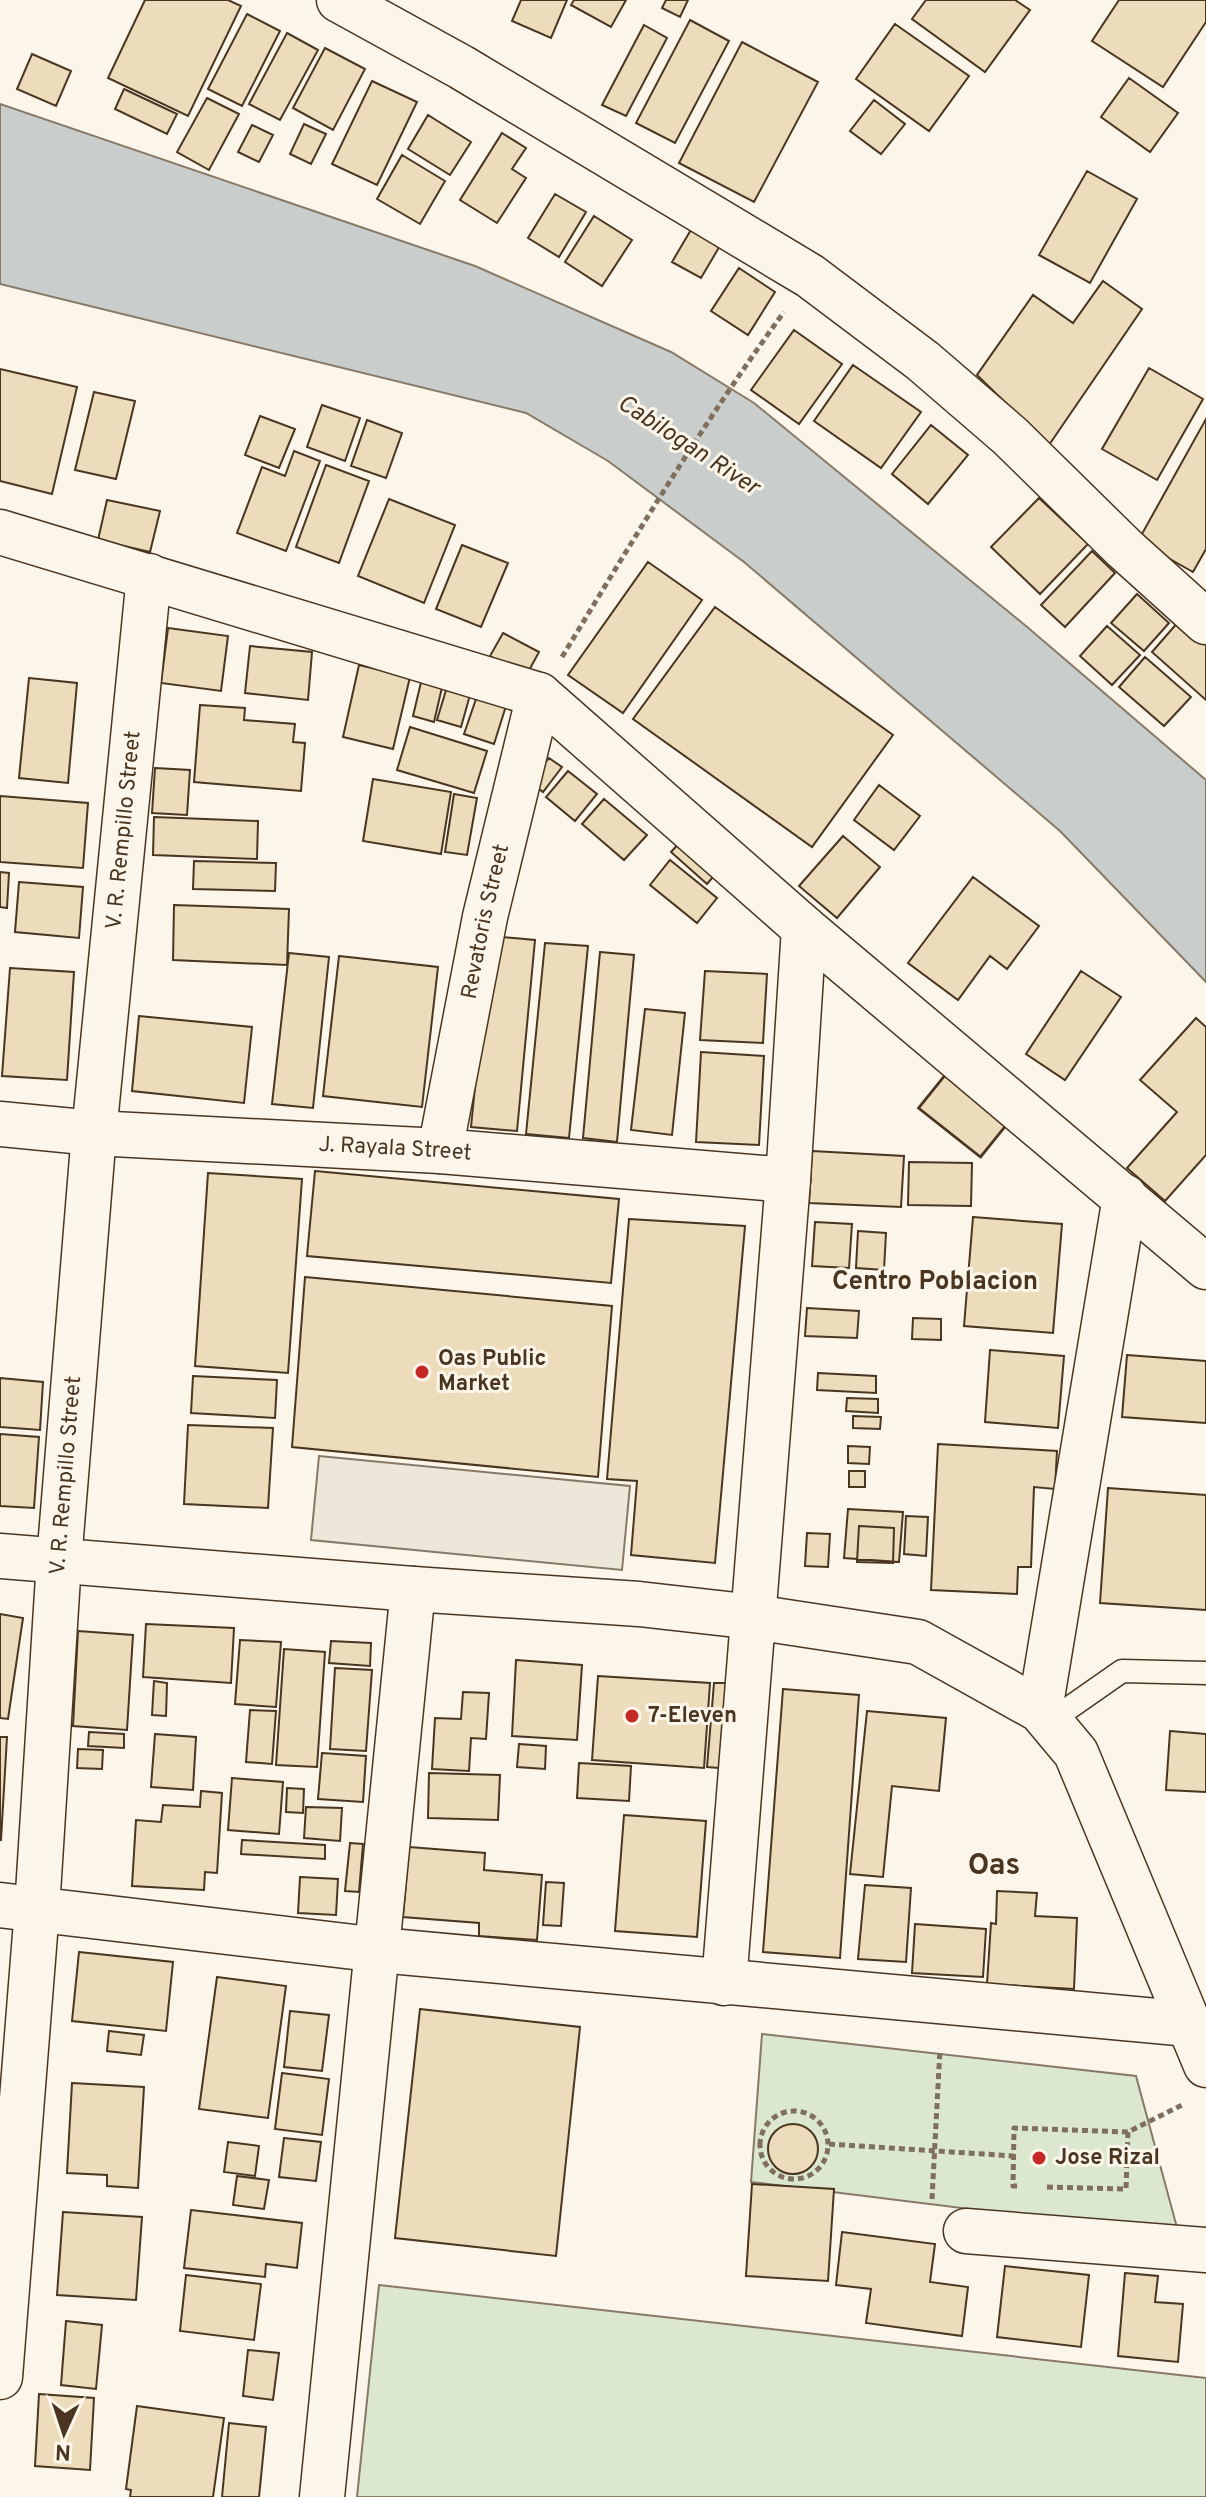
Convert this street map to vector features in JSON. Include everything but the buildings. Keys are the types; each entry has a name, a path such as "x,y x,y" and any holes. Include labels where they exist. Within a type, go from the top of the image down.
{"street":[{"path":"339,0 461,67 810,276 923,361 1010,436 1124,548 1206,622"},
{"path":"0,532 539,695 804,928 1206,1267"},
{"name":"V. R. Rempillo Street","path":"0,2377 18,1907 59,1561 94,1133 149,576"},
{"name":"Revatoris Street","path":"440,1151 485,917 539,695"},
{"path":"724,1983 788,1180 804,928"},
{"name":"J. Rayala Street","path":"0,1124 94,1133 440,1151 788,1180"},
{"path":"1045,1716 1125,1197"},
{"path":"0,1556 639,1604 754,1617 918,1642 1045,1716 1076,1753 1189,2024 1200,2083"},
{"path":"322,2497 413,1589"},
{"path":"18,1907 379,1950 1189,2024"},
{"path":"966,2231 1206,2250"}],"lane":[{"path":"1045,1716 1122,1671 1206,1673"}],"path":[{"path":"539,695 635,536 746,364 810,276"},
{"path":"942,2003 931,2224 966,2231"},
{"path":"1027,2186 1013,2186 1014,2128 1128,2132 1200,2083"},
{"path":"794,2110 808,2112 819,2120 827,2131 829,2144 827,2158 819,2169 808,2177 795,2179 781,2177 770,2169 762,2158 759,2145 762,2131 770,2120 794,2110"},
{"path":"1041,2187 1126,2189 1128,2132"},
{"path":"829,2144 1014,2156"}],"green space":[{"path":"762,2034 1136,2076 1179,2235 751,2182"},
{"path":"379,2285 1206,2378 1206,2497 357,2497"}],"shaded area":[{"path":"319,1456 630,1486 622,1570 311,1540"}],"water":[{"name":"Cabilogan River","path":"0,104 475,266 671,352 754,403 1026,626 1206,780 1206,982 1060,831 744,562 608,461 526,413 0,284"}],"place":[{"name":"Oas Public Market","path":"422,1372"},
{"name":"7-Eleven","path":"632,1716"},
{"name":"Jose Rizal","path":"1039,2158"}],"district":[{"name":"Centro Poblacion","path":"935,1282"},
{"name":"Oas","path":"994,1866"}]}
